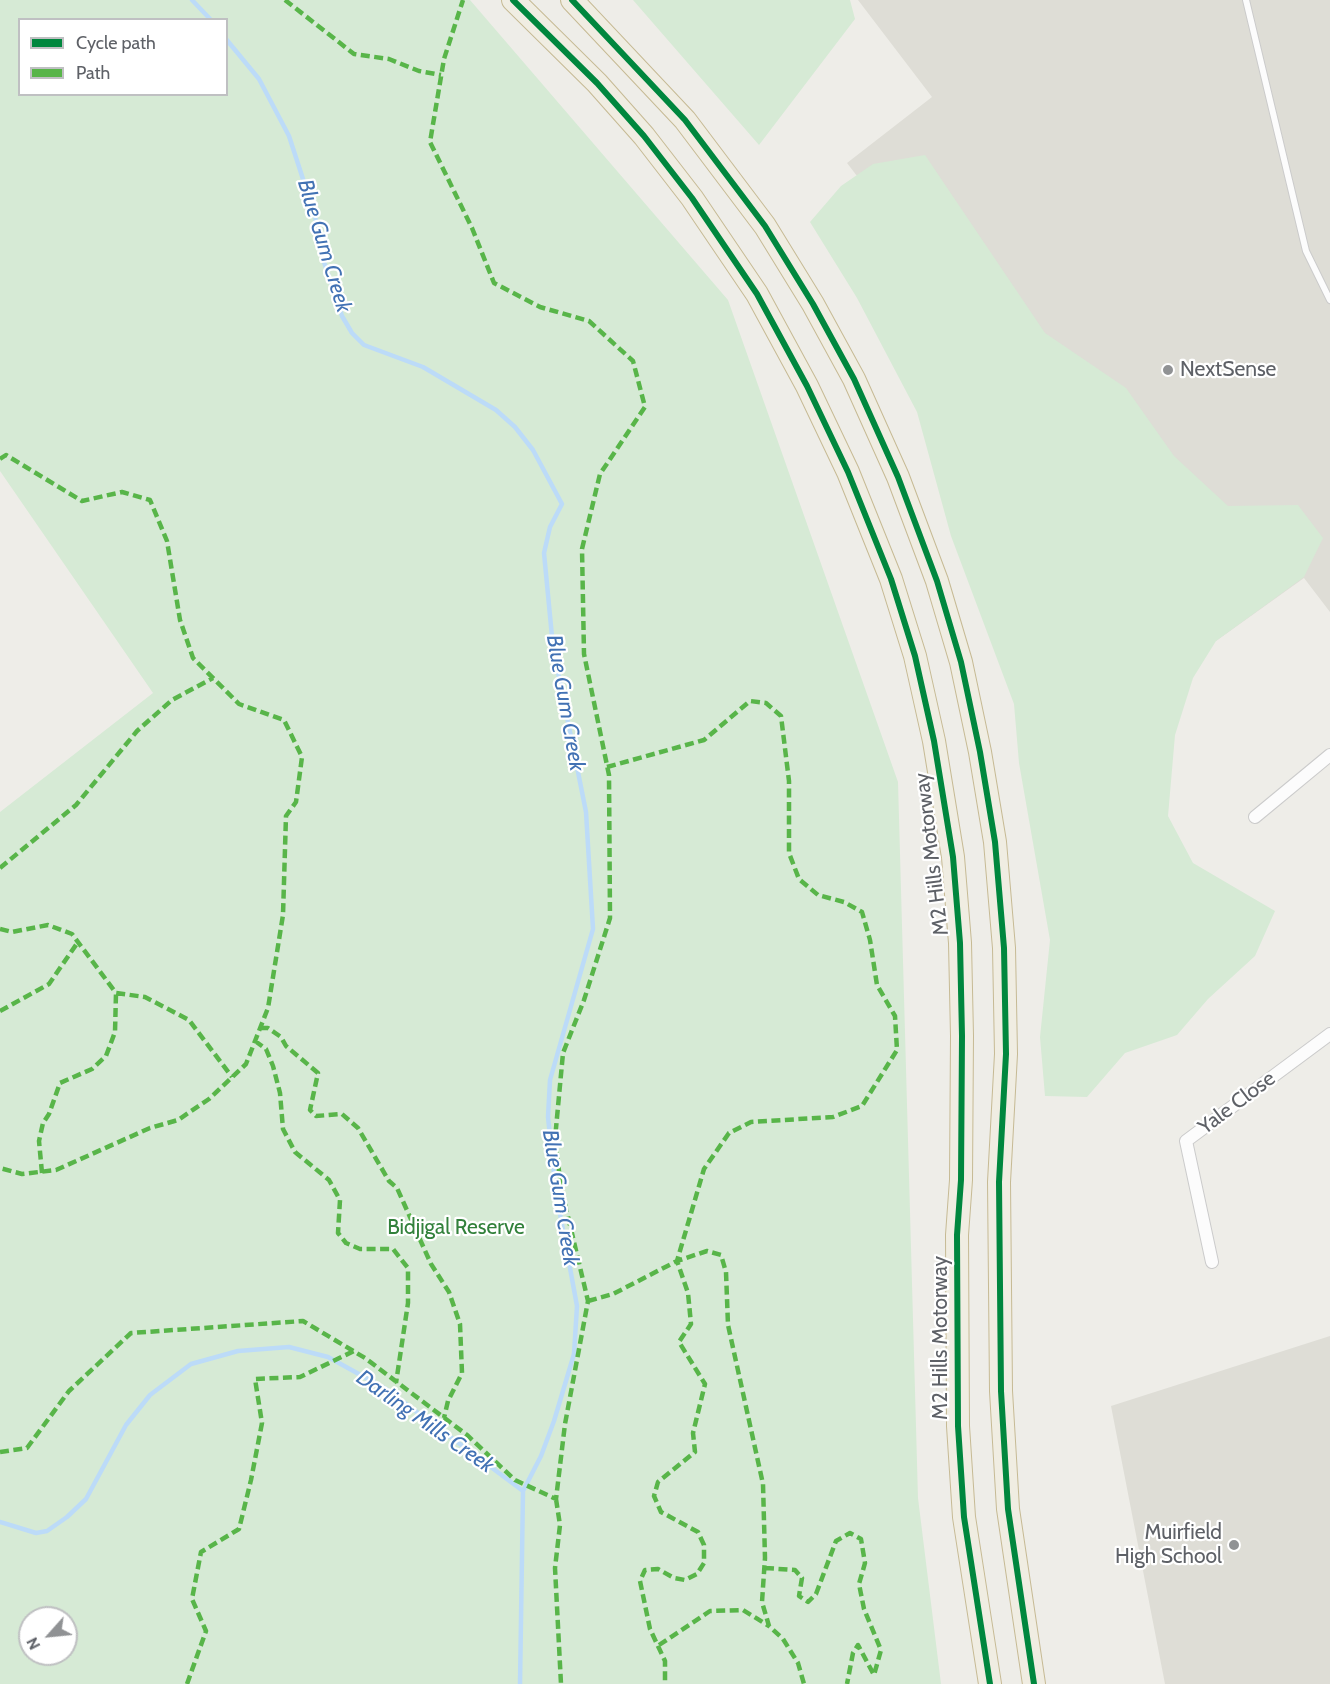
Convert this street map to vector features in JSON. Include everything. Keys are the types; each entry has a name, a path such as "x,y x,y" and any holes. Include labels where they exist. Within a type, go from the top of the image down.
{"highway":[{"name":"M2 Hills Motorway","path":"513,0 572,58 644,136 692,198 757,294 807,386 848,472 891,579 915,656 934,741 953,857 960,943 962,1085 961,1180 957,1235 958,1426 964,1517 990,1684"},
{"path":"572,0 601,28 685,120 765,226 813,304 854,379 898,477 937,581 961,662 981,752 995,842 1004,948 1006,1054 999,1182 1004,1452 1016,1574 1034,1684"}],"street":[{"path":"1255,817 1330,755"},
{"name":"Yale Close","path":"1212,1262 1186,1141 1330,1034"}],"lane":[{"path":"1246,0 1306,251 1330,300"}],"shaded area":[{"name":"NextSense","path":"858,0 1330,0 1330,612 1304,578 1216,641 847,163 932,97"},
{"name":"Muirfield High School","path":"1330,1336 1330,1684 1165,1684 1111,1406"}],"green space":[{"name":"Bidjigal Reserve","path":"0,0 470,0 728,300 898,782 918,1498 941,1684 0,1684 0,812 153,693 0,471"},
{"path":"633,0 850,0 855,19 759,145"},
{"path":"925,155 1045,333 1126,388 1174,456 1228,506 1298,505 1323,538 1304,577 1216,641 1193,678 1175,735 1168,816 1193,863 1275,911 1255,956 1208,999 1177,1035 1125,1053 1087,1097 1045,1096 1040,1037 1050,940 1019,763 1014,704 951,536 917,412 857,298 810,222 841,186 873,164"}],"waterway":[{"name":"Blue Gum Creek","path":"192,0 209,18"},
{"name":"Blue Gum Creek","path":"228,41 259,79 289,136 315,216 323,259 342,316 352,333 364,345 423,367 496,410 515,427 533,450 562,504 550,527 544,553 553,647 586,812 593,929 550,1080 548,1117 556,1192 577,1306 574,1354 541,1456 523,1491"},
{"name":"Darling Mills Creek","path":"0,1522 36,1533 47,1531 67,1517 86,1499 126,1425 150,1395 191,1364 238,1351 289,1347 328,1357 386,1389 523,1491 520,1684"}],"marked path":[{"path":"285,0 354,54 389,59 419,71 441,75"},
{"path":"0,1452 27,1448 69,1391 131,1333 303,1321 365,1358 467,1435 515,1480 556,1499 565,1424 588,1301 561,1187 555,1139 563,1053 584,1000 610,918 609,775 584,654 582,549 600,474 645,407 633,361 589,321 540,307 494,283 472,228 430,142 444,59 463,0"},
{"path":"0,459 6,455 82,501 122,492 150,500 167,541 180,620 193,658 239,704 284,720 302,757 296,802 286,816 283,915 268,1008 246,1064 209,1099 178,1120 150,1128 56,1170 22,1174 0,1168"},
{"path":"0,868 76,805 137,731 172,700 213,678"},
{"path":"607,767 704,740 750,701 766,703 781,716 789,781 789,853 799,879 818,895 844,902 862,912 870,940 877,985 895,1016 897,1050 862,1106 833,1117 751,1122 729,1133 704,1169 677,1261 688,1293 691,1324 679,1342 705,1384 693,1433 695,1452 658,1482 654,1496 661,1512 698,1532 704,1545 704,1563 697,1574 685,1580 674,1578 658,1569 645,1570 640,1581 650,1629 665,1661 665,1684"},
{"path":"0,929 12,932 48,925 72,934 116,993 145,997 189,1020 232,1077"},
{"path":"0,1011 49,984 78,942"},
{"path":"42,1173 39,1141 43,1123 49,1114 60,1083 92,1069 106,1056 115,1032 116,993"},
{"path":"260,1028 268,1028 281,1037 286,1046 318,1073 310,1110 316,1116 342,1114 358,1128 389,1181 397,1188 431,1264 449,1292 460,1324 462,1373 448,1401 444,1418"},
{"path":"255,1041 266,1049 273,1066 280,1093 283,1129 295,1152 329,1180 340,1200 338,1233 346,1243 360,1249 393,1249 408,1268 408,1303 396,1383"},
{"path":"588,1301 613,1294 677,1261 707,1251 721,1255 726,1272 728,1325 763,1484 765,1558 762,1602 769,1626 783,1639 798,1663 804,1684"},
{"path":"187,1684 206,1631 192,1599 201,1552 239,1529 251,1480 262,1423 255,1379 300,1377 354,1351"},
{"path":"556,1499 560,1525 555,1568 561,1684"},
{"path":"765,1568 795,1570 802,1578 799,1596 808,1602 816,1594 836,1541 850,1533 861,1539 865,1563 859,1584 864,1609 881,1650 874,1675 858,1645 853,1653 847,1684"},
{"path":"659,1645 710,1611 743,1610 769,1626"}],"cycle path":[{"path":"513,0 597,83 644,136 692,198 757,294 807,386 848,472 891,579 915,656 934,741 953,857 960,943 962,1036 961,1180 957,1235 958,1426 964,1517 990,1684"},
{"path":"572,0 685,120 765,226 813,304 854,379 898,477 937,581 961,662 980,752 995,842 1004,948 1006,1054 999,1182 1001,1391 1008,1509 1034,1684"}],"place":[{"name":"NextSense","path":"1168,370"},
{"name":"Muirfield High School","path":"1234,1545"}]}
